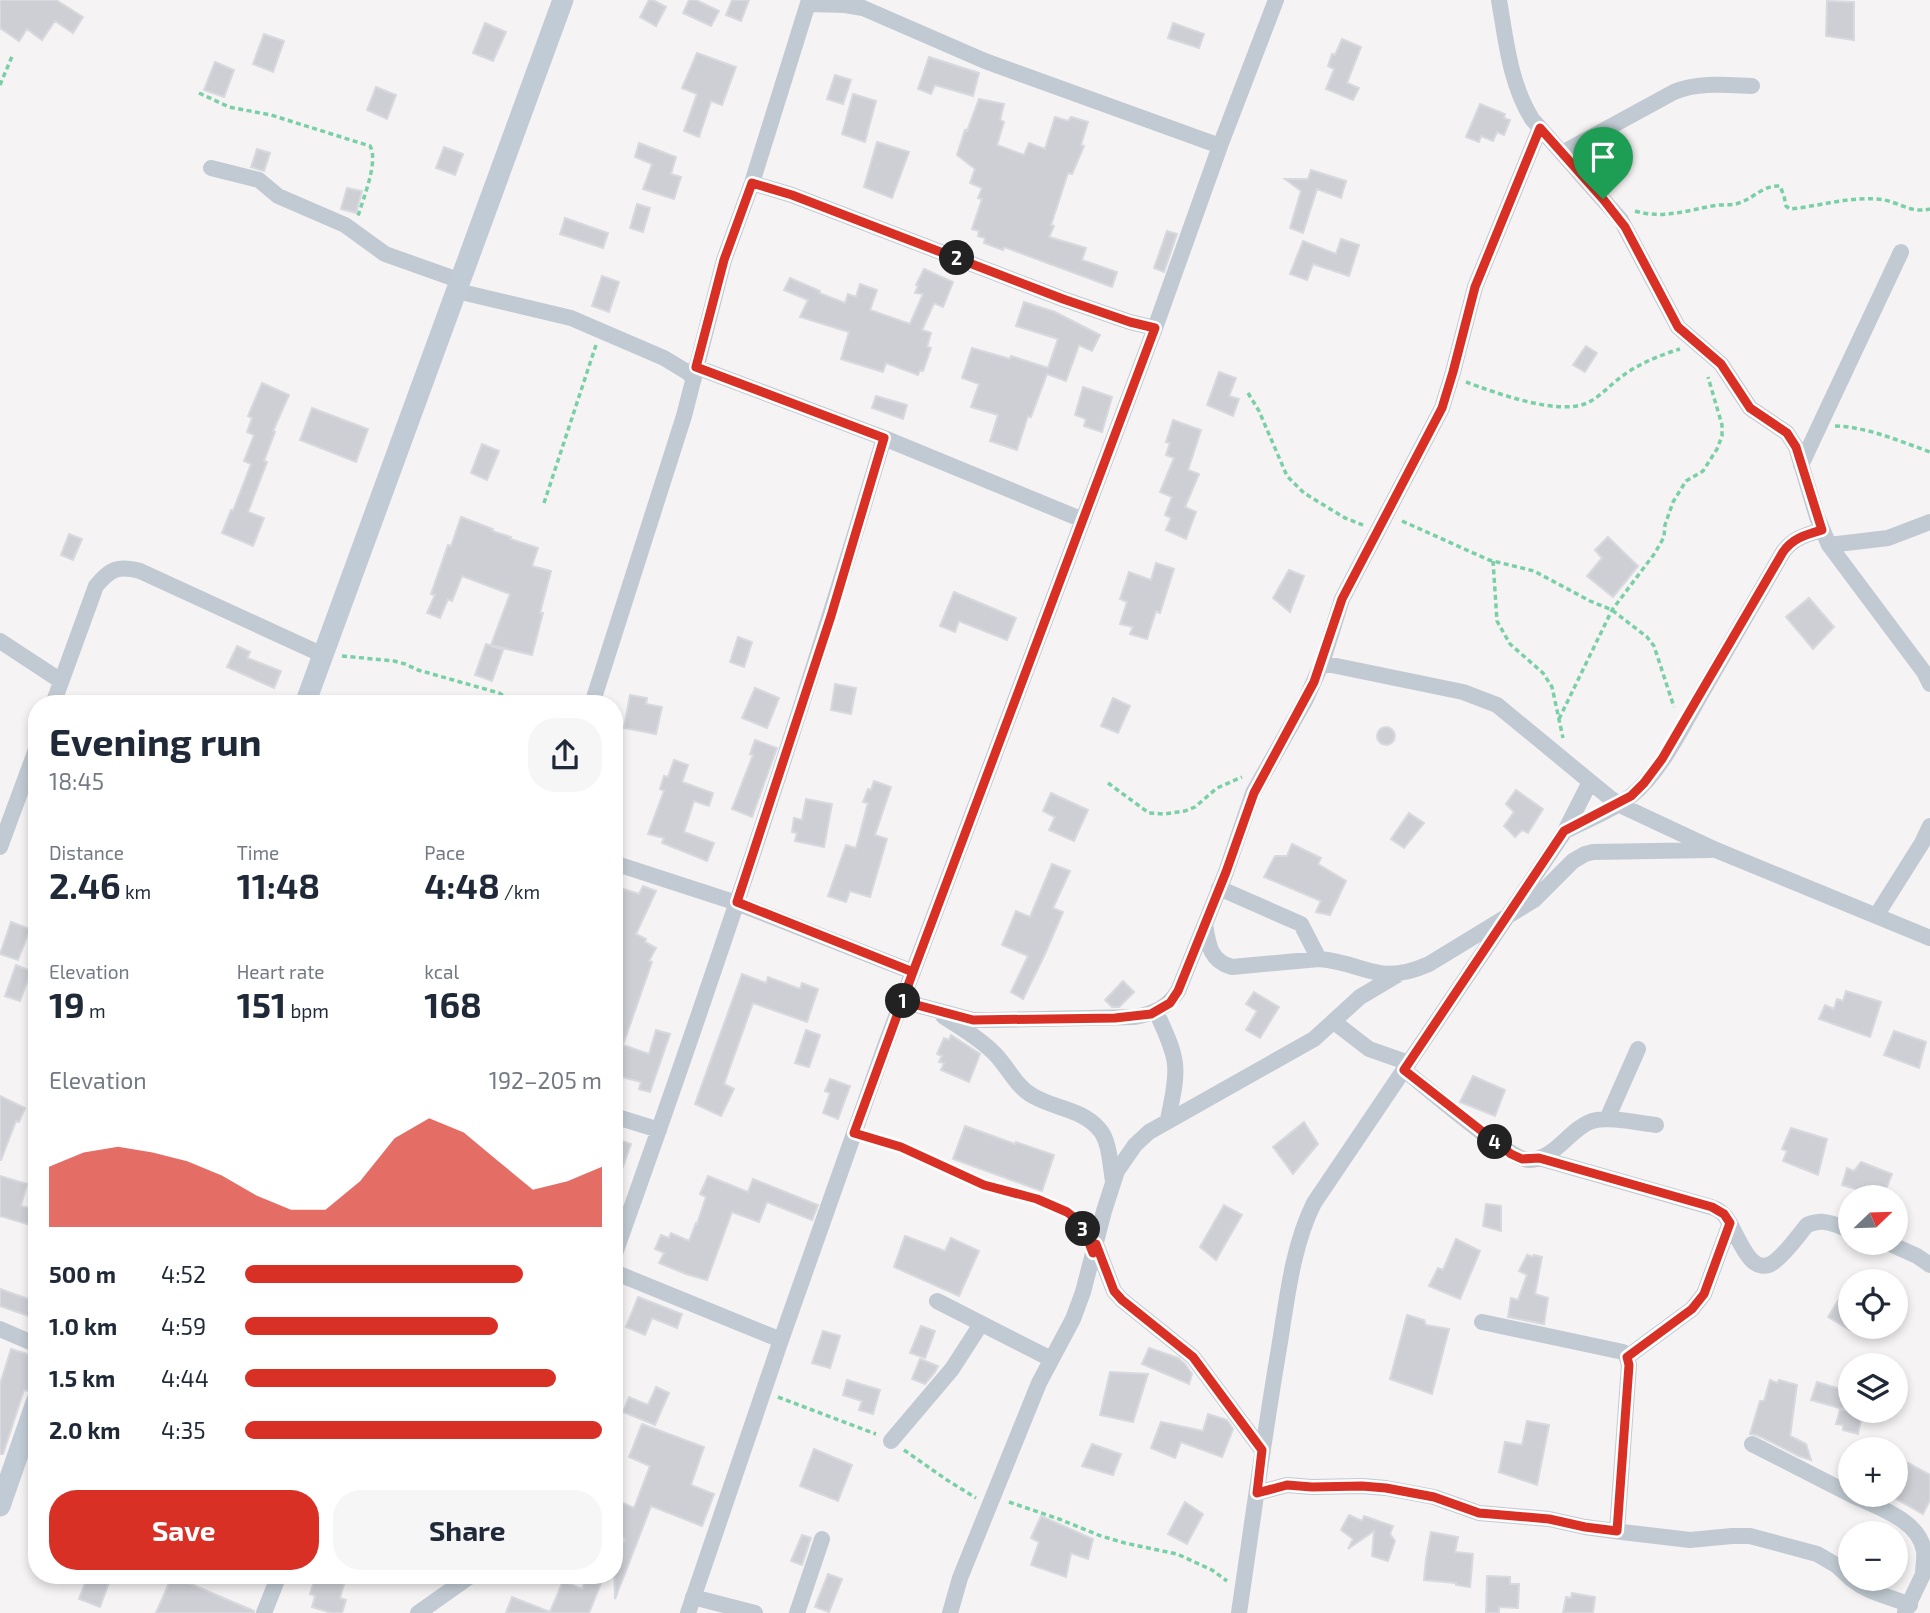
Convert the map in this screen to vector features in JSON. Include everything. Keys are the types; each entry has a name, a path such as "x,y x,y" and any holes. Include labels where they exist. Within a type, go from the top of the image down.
{"main road":[{"path":"308,695 563,0"},
{"path":"0,1506 28,1426"}],"street":[{"path":"688,1613 781,1340 902,1001 1276,0"},
{"path":"1499,0 1518,92 1524,106 1625,227 1678,327 1721,364 1750,408 1792,439 1829,545 1924,672 1930,684"},
{"path":"595,695 684,416 724,260 752,183 809,2 863,8 985,61 1220,146"},
{"path":"1562,153 1685,88 1711,84 1752,86"},
{"path":"902,1001 973,1020 1135,1017 1156,1011 1170,1003 1178,991 1205,924 1254,793 1306,699 1322,663 1342,599 1442,408 1475,287 1540,128"},
{"path":"211,168 254,178 278,196 345,225 384,254 459,286 571,318 664,358 687,372 695,372 884,438 1083,520"},
{"path":"752,183 792,195 1084,306 1155,328"},
{"path":"1801,465 1901,252"},
{"path":"623,1231 737,902 831,616 884,438"},
{"path":"1829,545 1888,538 1930,522"},
{"path":"1564,831 1619,804 1644,783 1683,726 1783,552 1800,537 1822,530"},
{"path":"56,695 96,586 105,575 116,569 140,571 323,655"},
{"path":"0,641 61,681"},
{"path":"1322,663 1482,698 1497,705 1619,804 1716,850 1930,938"},
{"path":"0,847 28,771"},
{"path":"1238,1613 1262,1450 1297,1249 1305,1220 1564,831 1590,782"},
{"path":"1876,916 1930,826"},
{"path":"1205,924 1211,951 1216,959 1232,967 1319,959 1332,960 1378,974 1397,975 1429,964 1534,900 1573,861 1584,854 1716,850"},
{"path":"623,866 737,902 913,972"},
{"path":"1219,888 1301,924 1319,959"},
{"path":"950,1613 960,1578 1039,1383 1073,1319 1113,1181 1124,1159 1149,1132 1314,1039 1360,998 1397,975"},
{"path":"933,1009 985,1044 998,1056 1024,1091 1037,1099 1082,1115 1100,1129 1105,1140 1113,1181"},
{"path":"1156,1011 1175,1063 1168,1120"},
{"path":"1334,1022 1369,1049 1406,1066 1511,1154 1522,1159 1546,1156 1586,1124 1602,1119 1656,1125"},
{"path":"1607,1119 1638,1049"},
{"path":"623,1119 659,1130"},
{"path":"1539,1158 1712,1207 1724,1214 1744,1250 1755,1264 1761,1266 1772,1264 1807,1225 1820,1220 1838,1226"},
{"path":"1627,1357 1699,1302 1730,1223"},
{"path":"1095,1249 1120,1299 1193,1357 1262,1450"},
{"path":"1908,1252 1930,1265"},
{"path":"623,1276 781,1340"},
{"path":"1083,1292 1092,1291 1120,1299"},
{"path":"937,1301 1051,1359"},
{"path":"1482,1322 1623,1352 1627,1357 1629,1365 1617,1531"},
{"path":"891,1441 952,1369 981,1324"},
{"path":"0,1329 28,1341"},
{"path":"1752,1444 1838,1488"},
{"path":"1257,1493 1287,1485 1386,1488 1434,1497 1479,1513 1549,1519 1585,1527 1681,1539 1749,1536 1817,1554 1838,1567"},
{"path":"1876,1507 1908,1523 1917,1533 1924,1550 1923,1574"},
{"path":"797,1613 822,1539"},
{"path":"1869,1591 1907,1609 1930,1557"},
{"path":"264,1613 275,1584"},
{"path":"418,1613 459,1584"},
{"path":"693,1597 755,1613"}],"path":[{"path":"0,85 13,54"},
{"path":"199,93 229,107 271,115 370,146 374,152 373,164 354,232"},
{"path":"1603,199 1638,212 1675,215 1714,206 1738,204 1772,186 1780,187 1786,206 1790,209 1875,198 1913,211 1930,209"},
{"path":"544,503 601,330"},
{"path":"1452,377 1506,397 1572,408 1599,396 1623,375 1647,362 1699,344 1723,436 1703,471 1686,481 1673,502 1664,537 1612,610 1559,719"},
{"path":"1248,393 1259,411 1287,476 1304,493 1323,505 1345,518 1378,531"},
{"path":"1819,427 1847,426 1875,432 1930,453"},
{"path":"1387,515 1493,561 1534,571 1612,610 1647,637 1654,646 1676,714 1683,726"},
{"path":"1493,561 1497,621 1510,644 1543,673 1552,687 1564,743"},
{"path":"323,655 394,662 502,695"},
{"path":"1108,783 1149,813 1164,814 1195,807 1217,788 1267,768"},
{"path":"854,1133 901,1147 984,1185 1037,1199 1067,1212 1076,1219 1095,1249"},
{"path":"993,1496 1101,1536 1177,1554 1212,1570 1241,1595"}],"building":[{"path":"0,0 56,0 83,17 73,33 55,21 42,40 27,29 19,41 0,28"},
{"path":"649,0 666,7 656,26 640,17"},
{"path":"689,0 696,0 719,11 711,26 683,13"},
{"path":"732,0 749,0 741,21 726,15"},
{"path":"1827,1 1854,2 1854,40 1826,36"},
{"path":"485,23 506,32 493,61 473,53"},
{"path":"1173,23 1204,34 1199,48 1168,38"},
{"path":"264,34 284,41 273,72 253,64"},
{"path":"1342,39 1361,47 1347,83 1359,88 1353,100 1326,89 1334,69 1328,66"},
{"path":"697,53 736,67 722,105 711,101 699,137 684,131 697,94 682,88"},
{"path":"929,57 979,73 973,96 935,85 931,94 918,89"},
{"path":"215,62 234,70 224,97 204,90"},
{"path":"835,75 851,80 843,104 827,99"},
{"path":"376,87 396,95 387,119 367,110"},
{"path":"853,94 876,101 865,142 842,134"},
{"path":"979,99 1004,104 1000,120 1004,122 997,145 1024,155 1029,143 1045,149 1055,117 1068,121 1071,117 1088,122 1081,145 1084,146 1072,174 1068,173 1049,237 1086,248 1082,260 1117,272 1112,287 1004,247 1003,250 984,243 985,238 978,236 979,231 972,229 982,199 978,198 982,188 970,183 975,169 957,155"},
{"path":"1480,104 1505,114 1504,118 1510,120 1504,135 1497,132 1493,141 1481,136 1479,142 1466,137"},
{"path":"877,142 909,152 892,198 864,187"},
{"path":"639,143 676,157 671,174 681,177 674,199 643,189 652,164 635,157"},
{"path":"444,147 463,154 455,175 436,168"},
{"path":"257,149 270,153 264,171 251,167"},
{"path":"1311,170 1346,181 1341,198 1317,189 1303,233 1290,228 1301,191 1285,179 1308,179"},
{"path":"347,188 362,191 356,213 341,209"},
{"path":"637,204 650,208 643,232 630,228"},
{"path":"565,218 608,233 603,248 560,234"},
{"path":"1167,231 1177,234 1164,272 1154,268"},
{"path":"1341,239 1359,245 1349,276 1313,264 1307,280 1290,274 1303,241 1336,254"},
{"path":"924,269 953,282 943,307 934,303 922,330 931,333 927,347 931,348 923,371 920,370 918,375 886,363 883,372 841,359 849,332 800,317 808,300 784,290 790,278 845,303 848,294 856,297 860,284 877,290 870,310 910,324 923,294 915,293"},
{"path":"602,276 619,282 609,312 592,306"},
{"path":"1024,302 1055,312 1100,335 1092,351 1079,345 1066,381 1047,374 1031,417 1028,416 1017,450 990,441 998,415 971,407 979,384 962,378 972,348 1010,359 1011,356 1048,368 1058,339 1016,326"},
{"path":"1586,346 1597,353 1585,372 1573,365"},
{"path":"1219,372 1236,378 1229,396 1239,399 1233,416 1207,405"},
{"path":"262,383 289,395 273,431 275,432 264,461 267,462 248,512 264,518 253,546 222,533 251,464 244,461 254,435 247,432 252,418 248,416"},
{"path":"1083,387 1112,397 1102,432 1084,426 1086,419 1075,415"},
{"path":"876,396 907,405 903,419 872,408"},
{"path":"312,408 368,429 356,462 300,440"},
{"path":"1173,420 1201,430 1188,470 1199,474 1185,507 1196,512 1186,539 1166,530 1171,518 1165,515 1172,497 1160,492 1174,458 1166,455 1170,443 1166,442"},
{"path":"482,444 499,451 487,480 471,473"},
{"path":"461,517 511,537 510,539 538,548 532,566 551,571 532,655 491,645 510,594 462,576 452,601 448,599 440,618 427,613 435,595 431,594 448,545 451,546"},
{"path":"69,534 82,539 73,560 61,555"},
{"path":"1608,537 1638,566 1613,597 1587,576 1602,558 1595,550"},
{"path":"1156,563 1174,569 1160,613 1156,611 1147,639 1130,634 1133,627 1120,624 1127,602 1120,599 1129,572 1151,580"},
{"path":"1289,570 1304,576 1290,612 1273,598"},
{"path":"954,592 1016,618 1007,640 959,621 955,632 940,626"},
{"path":"1809,598 1834,627 1813,649 1786,617"},
{"path":"738,637 752,642 744,667 730,662"},
{"path":"486,644 503,650 492,681 475,675"},
{"path":"237,646 250,652 247,658 281,671 274,688 227,667"},
{"path":"835,684 856,688 851,714 831,710"},
{"path":"755,688 779,698 767,728 742,718"},
{"path":"630,695 647,698 646,704 662,707 656,734 624,728"},
{"path":"1113,698 1130,706 1118,733 1101,726"},
{"path":"1382,727 1390,727 1395,736 1393,743 1382,745 1377,740 1377,732"},
{"path":"755,740 777,748 752,817 732,809 753,755 750,754"},
{"path":"674,760 688,765 682,782 713,793 709,806 694,801 684,832 714,843 707,861 662,843 664,838 648,834 664,791 660,789 664,776 668,777"},
{"path":"874,781 891,787 875,835 887,839 870,897 850,891 846,902 828,896 846,845 856,848 868,803 863,802"},
{"path":"1516,790 1543,809 1528,833 1522,830 1515,837 1504,826 1514,812 1506,804"},
{"path":"1051,793 1088,810 1074,841 1049,830 1055,817 1043,811"},
{"path":"806,799 832,804 824,847 795,841 797,833 792,832 794,818 802,820"},
{"path":"1409,813 1424,823 1404,848 1391,839"},
{"path":"1292,844 1321,858 1318,864 1346,881 1330,915 1316,912 1321,901 1264,877 1275,856 1287,856"},
{"path":"1052,864 1070,871 1053,908 1063,912 1023,999 1011,992 1028,956 1002,945 1016,911 1030,917"},
{"path":"643,886 656,891 636,934 656,948 649,961 652,962 623,1045 623,889 639,894"},
{"path":"11,922 28,928 18,960 0,954"},
{"path":"16,965 28,970 28,979 20,1001 5,996"},
{"path":"742,974 766,983 768,977 800,989 802,983 818,989 807,1022 753,1003 724,1084 734,1089 721,1116 695,1104"},
{"path":"1123,981 1134,992 1119,1007 1112,1007 1105,1000"},
{"path":"1846,991 1881,1002 1870,1037 1819,1019 1825,1005 1834,1009 1837,999 1843,1001"},
{"path":"1254,992 1279,1007 1260,1038 1246,1030 1257,1011 1246,1004"},
{"path":"656,1030 670,1034 650,1092 639,1089 641,1082 623,1077 623,1045 649,1054"},
{"path":"806,1030 820,1035 809,1067 795,1063"},
{"path":"1894,1031 1926,1042 1919,1068 1884,1055"},
{"path":"951,1035 980,1054 969,1082 941,1070 944,1063 939,1062 942,1056 937,1054 944,1038 949,1040"},
{"path":"1473,1076 1505,1090 1495,1116 1460,1102"},
{"path":"830,1079 850,1086 838,1119 823,1113 830,1093 825,1091"},
{"path":"0,1096 25,1108 19,1122 16,1121 1,1160 0,1160"},
{"path":"1304,1122 1318,1144 1293,1174 1273,1147"},
{"path":"965,1126 1054,1155 1042,1191 953,1159"},
{"path":"1791,1128 1827,1139 1818,1175 1783,1161 1787,1151 1782,1149"},
{"path":"623,1141 631,1144 623,1166"},
{"path":"1861,1162 1892,1174 1888,1185 1842,1185 1847,1168 1854,1171"},
{"path":"0,1176 27,1184 21,1206 28,1208 28,1224 0,1216"},
{"path":"708,1176 748,1192 753,1179 818,1205 812,1220 767,1202 759,1222 732,1212 707,1280 659,1263 664,1253 655,1249 661,1235 669,1238 671,1233 689,1241 706,1197 700,1194"},
{"path":"1486,1204 1501,1206 1501,1231 1483,1226"},
{"path":"1224,1205 1242,1215 1216,1260 1200,1247"},
{"path":"905,1236 945,1251 951,1238 979,1251 959,1296 894,1267"},
{"path":"1456,1239 1480,1251 1460,1299 1429,1286 1438,1268 1443,1270"},
{"path":"1527,1255 1542,1257 1535,1294 1548,1298 1544,1324 1508,1317 1511,1298 1518,1300 1527,1275 1519,1271"},
{"path":"0,1289 28,1299 28,1316 0,1306"},
{"path":"638,1297 682,1314 677,1328 652,1318 645,1335 626,1327"},
{"path":"1838,1301 1838,1323 1828,1317"},
{"path":"1407,1315 1424,1320 1426,1325 1449,1329 1432,1394 1390,1379"},
{"path":"921,1326 935,1331 925,1358 910,1353"},
{"path":"823,1331 840,1336 830,1368 812,1363"},
{"path":"1149,1348 1178,1358 1185,1364 1192,1374 1189,1384 1142,1364"},
{"path":"11,1349 28,1354 28,1391 24,1390 3,1454 0,1454 0,1384"},
{"path":"920,1359 938,1366 925,1384 912,1379"},
{"path":"1110,1372 1148,1374 1133,1422 1100,1415"},
{"path":"847,1380 880,1390 873,1414 859,1410 862,1401 843,1395"},
{"path":"1770,1380 1797,1385 1790,1436 1806,1444 1811,1460 1750,1434"},
{"path":"1817,1382 1838,1388 1838,1408 1811,1400"},
{"path":"656,1387 669,1393 655,1425 623,1412 629,1397 648,1405"},
{"path":"1208,1414 1227,1420 1233,1429 1222,1457 1181,1442 1175,1458 1151,1448 1161,1422 1203,1431"},
{"path":"1838,1417 1838,1423 1860,1423 1858,1434 1843,1430 1843,1425 1836,1424"},
{"path":"1527,1421 1549,1425 1537,1485 1499,1472 1505,1442 1522,1445"},
{"path":"642,1424 704,1447 691,1485 714,1494 702,1526 651,1506 623,1578 623,1503 634,1508 650,1466 629,1457"},
{"path":"1092,1444 1121,1454 1113,1475 1082,1466"},
{"path":"814,1449 852,1465 838,1501 800,1486"},
{"path":"1908,1463 1930,1475 1930,1500 1923,1514 1908,1506"},
{"path":"1185,1502 1203,1514 1187,1544 1168,1534"},
{"path":"1349,1515 1362,1521 1364,1516 1393,1526 1390,1534 1395,1541 1388,1561 1372,1556 1374,1531 1348,1549 1353,1539 1341,1530"},
{"path":"1041,1516 1093,1539 1088,1559 1071,1553 1066,1577 1031,1565 1039,1542 1031,1538"},
{"path":"1431,1532 1458,1537 1455,1552 1473,1554 1470,1587 1424,1580"},
{"path":"802,1535 811,1538 802,1565 791,1561"},
{"path":"828,1574 842,1579 829,1612 815,1607"},
{"path":"1487,1576 1510,1577 1510,1584 1519,1584 1518,1608 1499,1607 1499,1613 1486,1613"},
{"path":"85,1584 109,1584 100,1607 79,1599"},
{"path":"169,1584 191,1584 254,1611 254,1613 156,1613"},
{"path":"313,1584 344,1584 340,1598 346,1600 342,1613 331,1613 312,1607 315,1596 310,1594"},
{"path":"562,1584 582,1589 584,1584 601,1584 589,1613 506,1613 512,1597 550,1612"},
{"path":"615,1584 621,1584 615,1599"},
{"path":"1572,1593 1595,1597 1593,1613 1563,1613 1566,1597 1571,1598"}],"route":[{"path":"1603,199 1540,128 1475,287 1442,408 1342,599 1314,682 1254,793 1226,872 1178,991 1163,1008 1135,1017 973,1020 902,1001 913,972 737,902 831,616 884,438 696,367 724,260 752,183 792,195 1063,299 1155,328 913,972 902,1001 854,1133 901,1147 984,1185 1037,1199 1067,1212 1076,1219 1084,1230 1093,1253 1096,1244 1114,1291 1193,1357 1262,1450 1257,1493 1287,1485 1386,1488 1434,1497 1479,1513 1549,1519 1617,1531 1629,1365 1627,1357 1699,1302 1730,1223 1724,1214 1712,1207 1539,1158 1522,1159 1511,1154 1404,1070 1564,831 1619,804 1644,783 1686,721 1783,552 1800,537 1822,530 1792,439 1750,408 1716,358 1678,327 1621,220 1603,199"}]}
